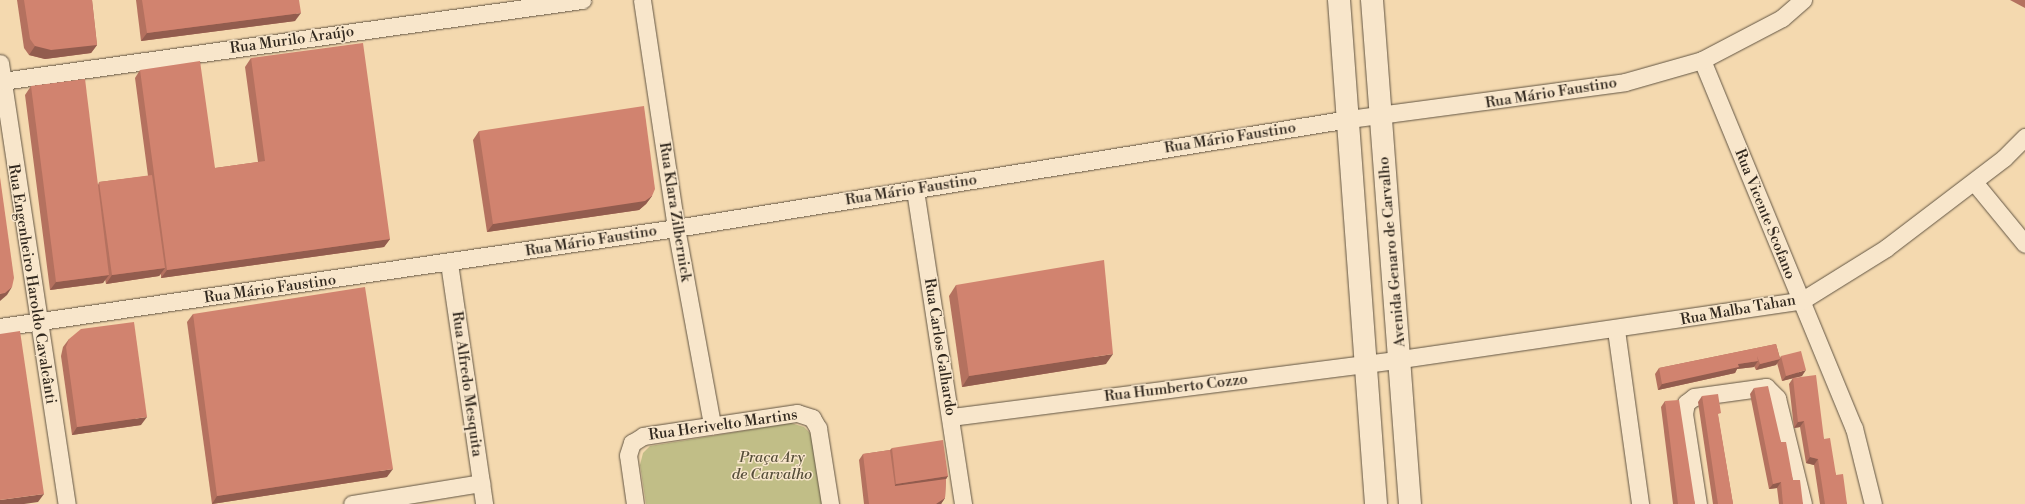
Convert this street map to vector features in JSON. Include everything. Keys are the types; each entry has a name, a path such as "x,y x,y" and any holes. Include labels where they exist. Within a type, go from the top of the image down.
{"street":[{"name":"Rua Murilo Araújo","path":"2,80 582,0"},
{"name":"Rua Klara Zilbernick","path":"642,0 676,228 712,424"},
{"path":"1339,0 1367,364 1376,504"},
{"name":"Avenida Genaro de Carvalho","path":"1372,0 1401,359 1410,504"},
{"name":"Rua Mário Faustino","path":"0,327 449,263 676,228 1381,114 1569,92 1625,82 1702,60 1782,18 1803,0"},
{"name":"Rua Vicente Scofano","path":"1702,60 1854,428 1873,504"},
{"name":"Rua Engenheiro Haroldo Cavalcânti","path":"0,63 37,322 66,504"},
{"name":"Rua Malba Tahan","path":"1401,359 1616,330 1801,301 1886,248 1974,182 2025,137"},
{"path":"1974,182 2025,244"},
{"name":"Rua Carlos Galhardo","path":"915,190 951,417 963,504"},
{"name":"Rua Alfredo Mesquita","path":"449,263 484,504"},
{"path":"1616,330 1640,504"},
{"name":"Rua Humberto Cozzo","path":"951,417 1401,359"},
{"path":"1698,504 1684,414 1686,403 1694,397 1766,387 1777,398 1803,504"},
{"name":"Rua Herivelto Martins","path":"635,504 628,454 632,443 643,436 712,424 798,413 812,418 818,428 830,504"},
{"path":"352,504 481,483"}],"green space":[{"name":"Praça Ary de Carvalho","path":"791,423 804,427 811,434 822,504 646,504 640,465 643,453 650,446"}],"building":[{"path":"24,0 92,0 97,45 51,50 35,46 30,39"},
{"path":"142,0 299,0 301,13 147,33"},
{"path":"363,43 390,239 167,270 140,70 200,61 215,168 265,161 251,58"},
{"path":"85,79 109,275 56,282 31,86"},
{"path":"644,106 655,189 652,196 645,201 493,224 479,131"},
{"path":"152,175 165,268 112,275 99,182"},
{"path":"0,177 14,278 12,287 5,293 0,294"},
{"path":"1104,260 1113,354 969,376 956,285"},
{"path":"365,287 393,469 217,496 193,314"},
{"path":"134,322 147,417 77,427 66,347 69,339 81,329"},
{"path":"20,331 44,494 0,500 0,334"},
{"path":"1776,344 1780,359 1760,364 1757,356 1758,361 1738,364 1739,367 1662,384 1659,368"},
{"path":"1801,351 1806,370 1786,376 1781,356"},
{"path":"1816,375 1824,439 1830,438 1836,475 1843,474 1847,504 1825,504 1818,459 1810,457 1804,421 1798,422 1793,378"},
{"path":"1768,386 1781,442 1786,442 1793,480 1800,480 1803,504 1783,504 1781,482 1773,484 1754,388"},
{"path":"1718,394 1721,413 1718,414 1733,504 1718,504 1702,396"},
{"path":"1679,400 1695,504 1678,504 1665,401"},
{"path":"943,440 948,476 896,484 892,448"},
{"path":"890,450 895,486 946,479 945,498 936,504 869,504 863,454"}]}
